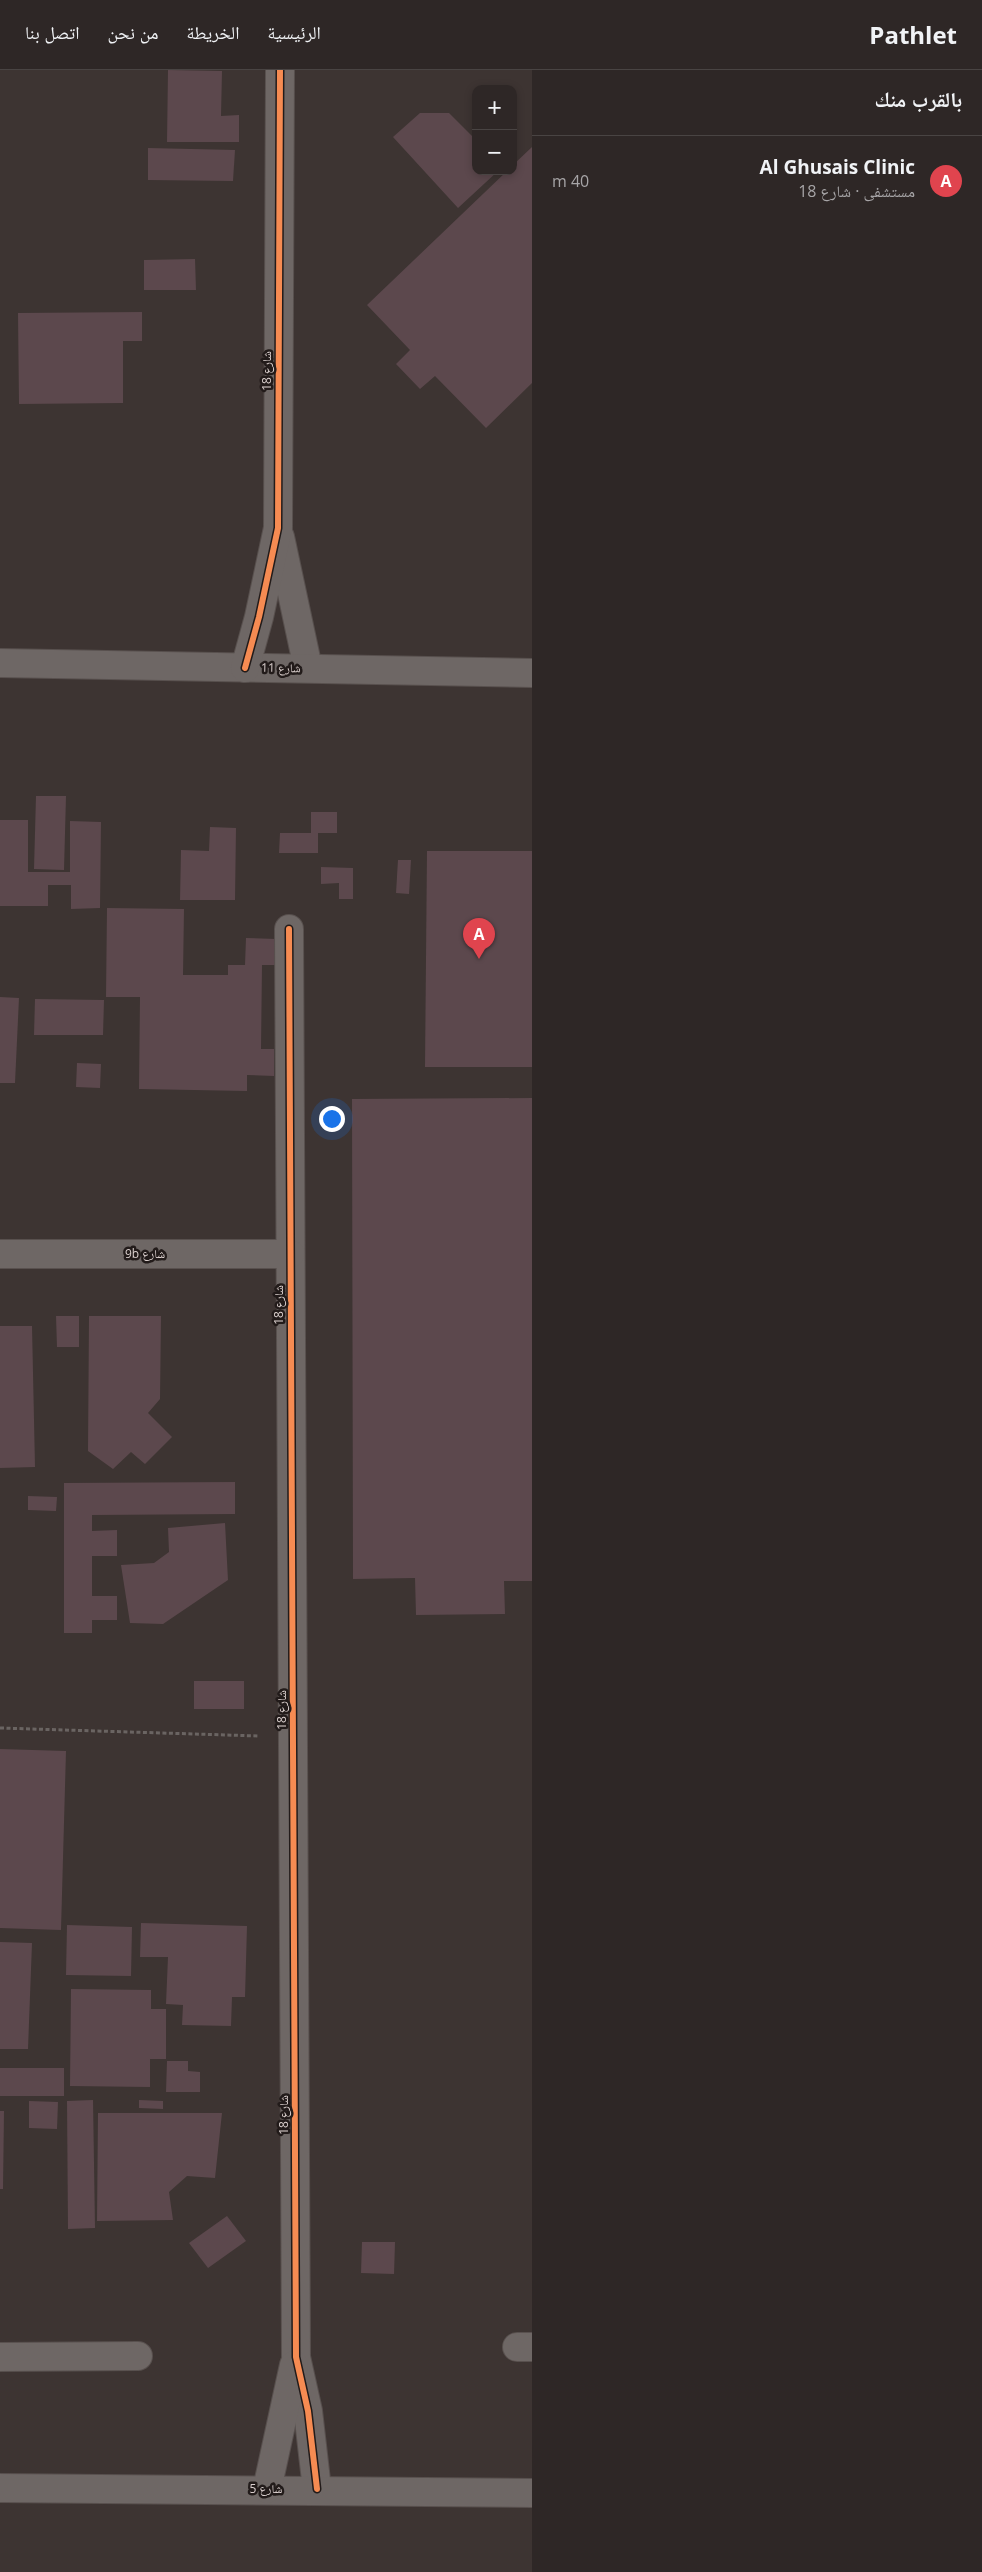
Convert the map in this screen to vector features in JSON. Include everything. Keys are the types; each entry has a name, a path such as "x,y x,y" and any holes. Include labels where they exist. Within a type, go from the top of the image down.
{"street":[{"name":"شارع 18","path":"245,668 259,617 278,528 280,70"},
{"name":"شارع 18","path":"278,528 308,668"},
{"name":"شارع 11","path":"0,663 532,673"},
{"name":"شارع 18","path":"289,929 296,2357 308,2411 316,2490"},
{"name":"9b شارع","path":"0,1254 290,1254"},
{"path":"0,2357 138,2356"},
{"name":"شارع 18","path":"268,2489 296,2357"},
{"name":"شارع 5","path":"1,2493 268,2489 532,2493"}],"path":[{"path":"0,1728 293,1737"}],"building":[{"path":"168,70 222,71 221,116 239,115 239,142 167,142"},
{"path":"420,113 449,113 472,136 472,175 494,175 458,208 393,137"},
{"path":"532,147 532,383 486,428 435,376 420,389 396,364 410,350 367,305 503,175 517,175 517,161"},
{"path":"148,148 235,150 233,181 148,180"},
{"path":"195,259 196,290 144,290 144,260"},
{"path":"142,312 142,341 123,341 123,403 19,404 18,313"},
{"path":"36,796 66,796 64,870 34,869"},
{"path":"311,812 337,812 337,833 318,833 318,853 279,853 280,833 311,833"},
{"path":"0,820 28,820 28,872 70,872 70,821 101,822 100,908 71,909 71,885 48,885 48,906 0,906"},
{"path":"210,827 236,828 235,900 180,900 181,850 209,851"},
{"path":"427,851 532,851 532,1067 425,1067"},
{"path":"398,860 411,860 409,894 396,893"},
{"path":"321,867 353,868 353,899 339,899 339,883 321,884"},
{"path":"107,908 184,909 183,975 228,975 228,965 245,965 246,938 276,939 275,965 262,965 261,1049 274,1049 274,1076 247,1075 247,1091 139,1089 140,997 106,997"},
{"path":"0,997 19,998 15,1083 0,1083"},
{"path":"35,999 104,1000 103,1035 34,1035"},
{"path":"77,1063 101,1064 100,1088 76,1087"},
{"path":"532,1098 532,1581 504,1581 505,1614 416,1615 415,1578 353,1579 352,1099"},
{"path":"56,1316 79,1316 79,1347 57,1347"},
{"path":"89,1316 161,1316 160,1399 148,1413 172,1437 145,1464 131,1452 113,1469 88,1451"},
{"path":"0,1326 32,1326 35,1467 0,1468"},
{"path":"235,1482 235,1514 92,1515 92,1531 117,1530 117,1556 92,1556 92,1596 117,1596 117,1620 92,1620 92,1633 64,1633 64,1483"},
{"path":"28,1496 57,1497 56,1511 28,1510"},
{"path":"225,1523 228,1580 163,1624 130,1623 121,1565 154,1563 169,1552 168,1528"},
{"path":"194,1681 244,1681 244,1709 194,1709"},
{"path":"0,1749 66,1751 61,1930 0,1928"},
{"path":"141,1923 247,1926 245,1997 232,1997 231,2026 182,2025 183,2005 166,2004 168,1957 140,1957"},
{"path":"67,1925 132,1927 131,1976 66,1975"},
{"path":"0,1942 32,1943 28,2049 0,2049"},
{"path":"71,1989 151,1990 151,2009 166,2009 166,2059 150,2059 150,2087 70,2086"},
{"path":"167,2061 188,2061 188,2071 200,2072 200,2092 166,2092"},
{"path":"0,2068 64,2068 64,2096 0,2096"},
{"path":"93,2100 95,2228 68,2229 67,2101"},
{"path":"139,2100 163,2101 163,2109 139,2108"},
{"path":"29,2101 58,2102 57,2129 29,2128"},
{"path":"0,2111 4,2111 3,2189 0,2189"},
{"path":"98,2113 222,2113 215,2178 187,2176 169,2192 173,2220 97,2221"},
{"path":"227,2216 246,2241 208,2268 189,2243"},
{"path":"362,2242 395,2242 394,2274 361,2273"}],"cycle path":[{"path":"245,668 259,617 278,528 280,70"},
{"path":"289,929 296,2357 308,2411 317,2489"}],"place":[{"name":"Al Ghusais Clinic","path":"479,959"}]}
